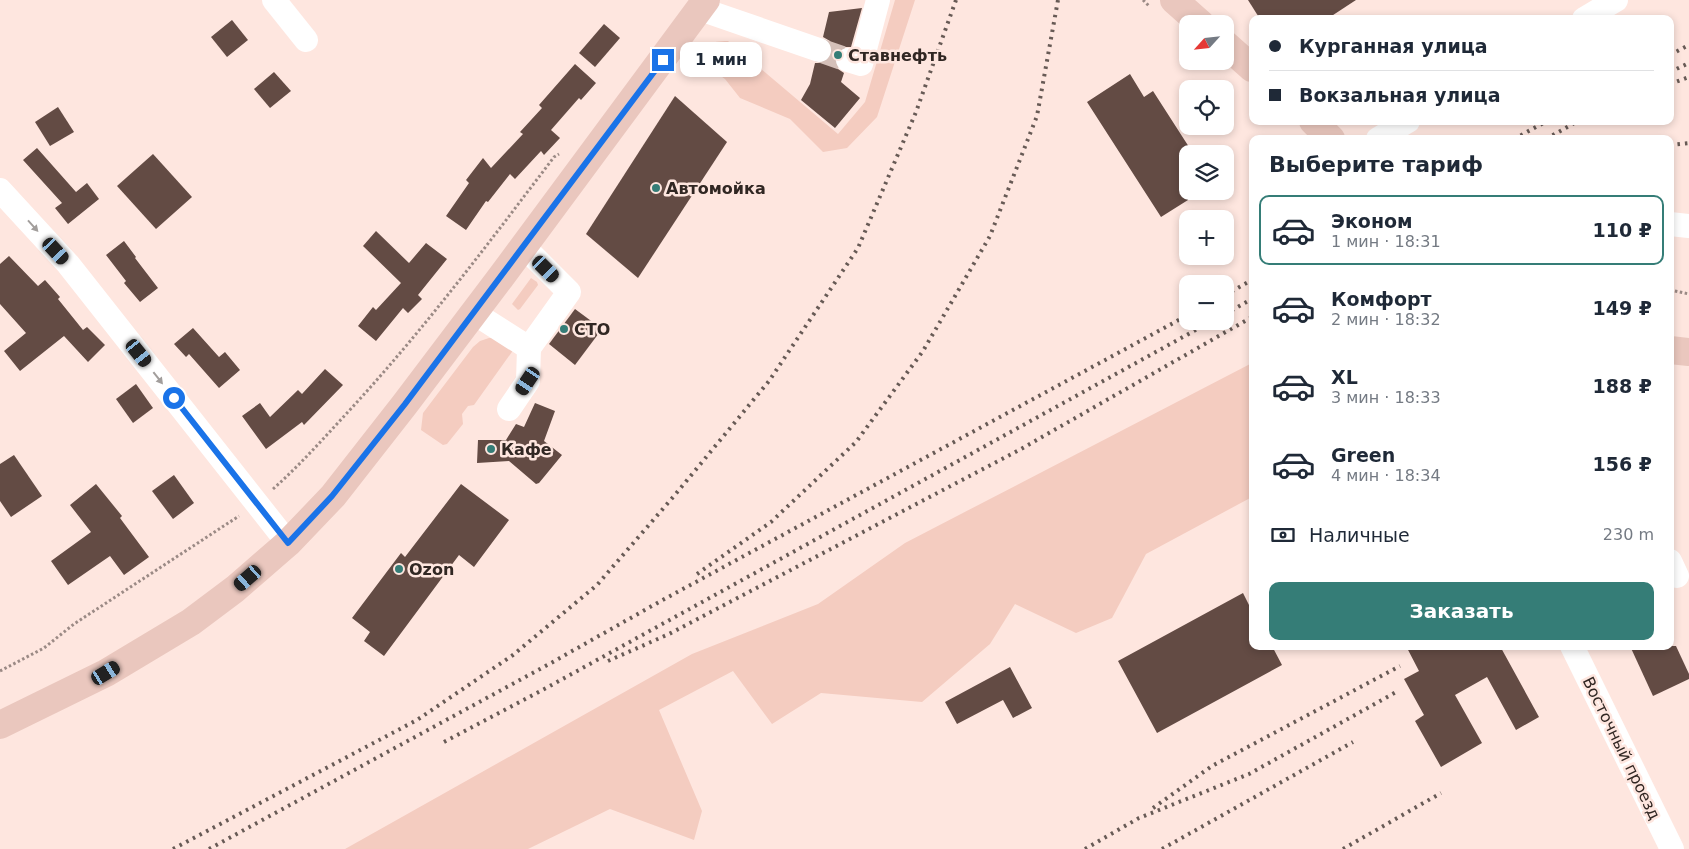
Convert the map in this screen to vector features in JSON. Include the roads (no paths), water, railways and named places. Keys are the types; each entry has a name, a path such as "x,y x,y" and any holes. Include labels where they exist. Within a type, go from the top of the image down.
{"main road":[{"path":"1174,0 1192,15"},
{"path":"0,724 106,673 191,622 235,590 288,543 332,496 474,312 703,4"},
{"path":"1234,52 1249,65"},
{"path":"1317,125 1327,135"},
{"path":"1674,350 1689,352"}],"street":[{"path":"274,0 306,40"},
{"path":"848,60 861,64 878,0"},
{"path":"1591,15 1616,0"},
{"path":"703,4 819,50"},
{"path":"1385,135 1401,125"},
{"path":"0,190 68,264 288,543"},
{"path":"1674,224 1689,226"},
{"path":"509,409 528,381 529,348 569,292 524,246"},
{"path":"474,312 529,348"},
{"name":"Восточный проезд","path":"1574,650 1672,849"}],"tunnel":[{"path":"819,50 848,60"}],"railway":[{"path":"173,849 417,720 513,655 597,585 769,381 858,248 916,112 956,0"},
{"path":"697,574 771,522 856,442 923,351 990,236 1037,116 1058,0"},
{"path":"1674,53 1689,45"},
{"path":"1674,70 1689,63"},
{"path":"1674,83 1689,77"},
{"path":"1521,135 1540,125"},
{"path":"1553,135 1571,125"},
{"path":"1674,145 1689,143"},
{"path":"1234,290 1249,282"},
{"path":"1234,309 1249,301"},
{"path":"608,661 669,634 1021,449 1249,319"},
{"path":"209,849 1179,320"},
{"path":"444,742 548,687 1196,330"},
{"path":"1153,808 1212,766 1400,666"},
{"path":"1085,849 1139,818 1249,774 1398,691"},
{"path":"1162,849 1353,742"},
{"path":"1343,849 1441,793"}],"place":[{"name":"Ставнефть","path":"838,55"},
{"name":"Автомойка","path":"656,188"},
{"name":"СТО","path":"564,329"},
{"name":"Кафе","path":"491,449"},
{"name":"Ozon","path":"399,569"}]}
